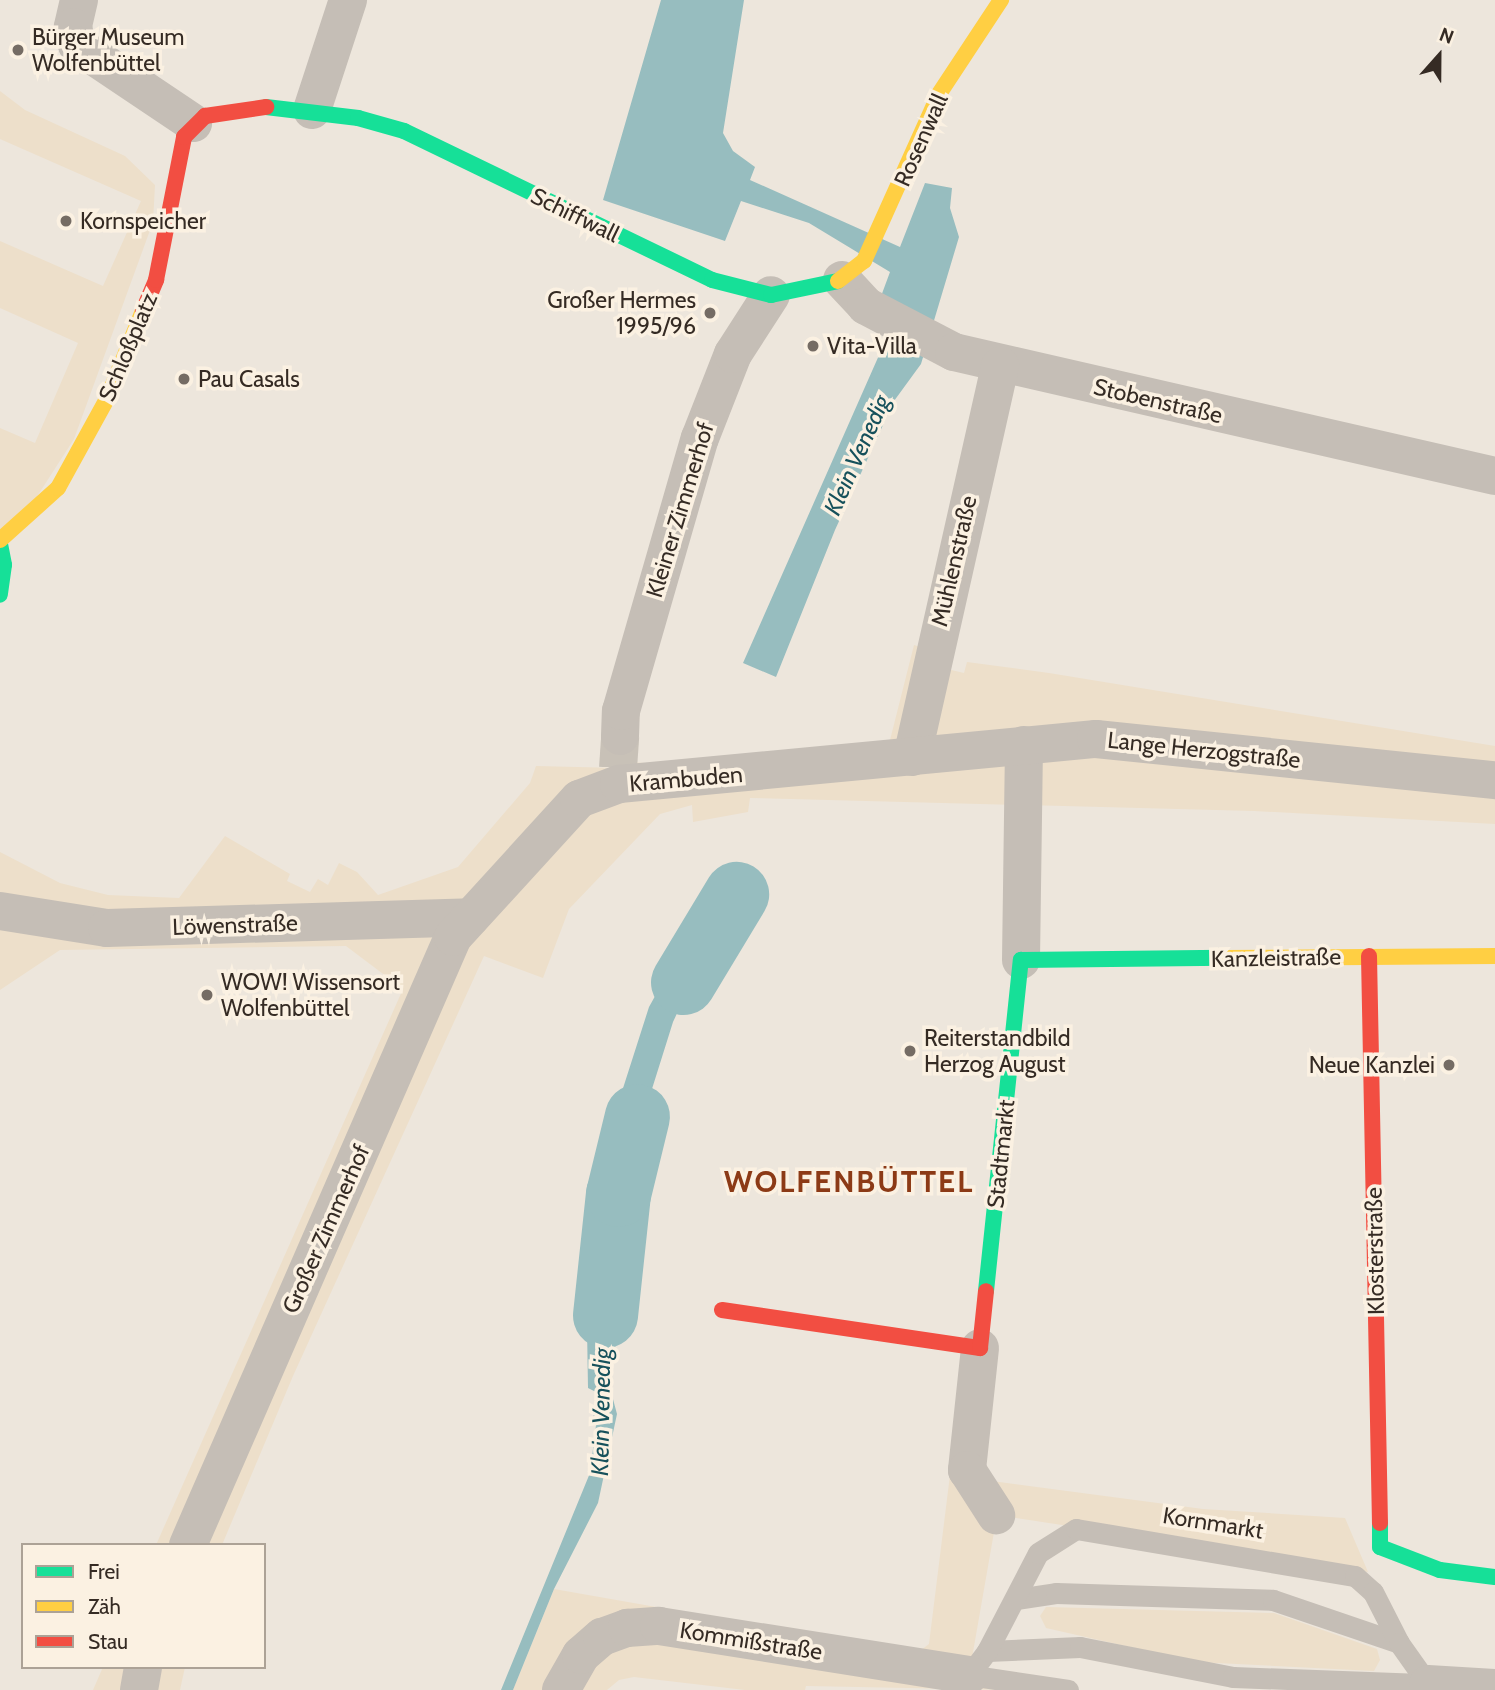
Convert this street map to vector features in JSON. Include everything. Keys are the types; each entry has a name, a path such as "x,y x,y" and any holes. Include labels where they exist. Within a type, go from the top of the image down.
{"street":[{"path":"79,0 73,27 77,45 193,123 225,110 312,110 348,0"},
{"name":"Rosenwall","path":"857,282 911,165 939,94 1001,0"},
{"name":"Schiffwall","path":"312,110 404,131 712,280 771,295 857,282"},
{"name":"Schloßplatz","path":"0,595 4,565 0,542 58,488 77,461 125,360 156,281 176,161 193,123"},
{"name":"Stobenstraße","path":"857,282 954,352 1000,366 1495,476"},
{"name":"Kleiner Zimmerhof","path":"619,763 621,711 700,438 733,354 771,295"},
{"name":"Mühlenstraße","path":"912,757 1000,366"},
{"name":"Lange Herzogstraße","path":"912,757 1096,739 1495,780"},
{"name":"Stadtmarkt","path":"996,1515 967,1470 980,1348 1039,961 1024,745"},
{"name":"Krambuden","path":"471,917 579,799 619,763 912,757"},
{"name":"Löwenstraße","path":"0,911 107,928 471,917"},
{"name":"Großer Zimmerhof","path":"189,1543 453,937 471,917"},
{"name":"Klosterstraße","path":"1369,956 1380,1547 1440,1570 1495,1577"},
{"name":"Kanzleistraße","path":"1039,961 1495,956"},
{"path":"722,1310 980,1348"},
{"name":"Kommißstraße","path":"561,1690 581,1655 602,1637 626,1628 659,1626 978,1663"},
{"path":"139,1690 143,1669"},
{"path":"1423,1687 1495,1688"}],"lane":[{"name":"Kornmarkt","path":"978,1663 1016,1599 1038,1553 1076,1529 1355,1576 1373,1592 1423,1687"},
{"path":"1016,1599 1056,1593 1273,1600 1399,1643"},
{"path":"978,1663 1080,1647 1233,1677 1423,1687"},
{"path":"978,1663 1068,1690"}],"shaded area":[{"path":"0,91 25,110 125,156 155,185 153,222 74,439 0,554 0,428 35,443 78,343 0,308 0,241 103,286 141,201 0,139"},
{"path":"914,645 933,651 947,669 964,673 967,662 1049,673 1495,746 1495,824 1254,811 750,798 748,812 693,822 692,805 660,814 569,909 543,978 484,956 293,1376 223,1543 157,1543 403,989 346,946 60,950 0,990 0,852 60,883 108,895 179,898 225,836 290,874 287,881 310,892 318,879 328,885 339,863 357,872 378,895 458,867 530,783 536,766 618,768 630,762 675,765 888,748"},
{"path":"951,1467 977,1479 1203,1509 1345,1518 1368,1572 997,1515 969,1675 1011,1690 806,1686 805,1690 745,1690 634,1677 619,1680 607,1690 513,1690 554,1589 917,1653 929,1644"},
{"path":"1046,1607 1274,1613 1377,1649 1380,1660 1374,1671 1196,1662 1046,1628 1040,1616"},
{"path":"102,1669 185,1669 180,1690 93,1690"}],"water":[{"path":"661,0 744,0 723,133 733,151 755,167 750,180 900,247 925,183 952,188 950,208 959,237 921,364 894,401 835,530 776,677 743,663 899,310 880,299 890,272 809,223 741,201 725,241 603,200"},
{"path":"742,873 673,1022 614,1210 619,1316 610,1388 617,1414 598,1503 554,1589 513,1690 501,1690 590,1473 596,1425 592,1423 598,1393 588,1388 585,1207 649,1007 721,877"}],"waterway":[{"name":"Klein Venedig","path":"683,982 736,894"},
{"name":"Klein Venedig","path":"605,1315 618,1194 637,1116"}],"tunnel":[{"path":"618,768 620,736"}],"traffic: fast":[{"path":"266,107 358,118 404,131 712,280 771,295 838,281"},
{"path":"0,544 4,565 0,595"},
{"path":"986,1291 1021,960 1224,958"},
{"path":"1380,1523 1380,1547 1440,1570 1495,1577"}],"traffic: slow":[{"path":"838,281 864,261 939,94 1001,0"},
{"path":"0,540 58,488 108,397 143,311"},
{"path":"1224,958 1495,956"}],"traffic: jam":[{"path":"143,311 156,280 184,137 205,116 266,107"},
{"path":"1369,956 1380,1523"},
{"path":"722,1310 980,1348 986,1291"}],"place":[{"name":"Bürger Museum Wolfenbüttel","path":"18,50"},
{"name":"Kornspeicher","path":"66,221"},
{"name":"Großer Hermes 1995/96","path":"710,313"},
{"name":"Vita-Villa","path":"813,346"},
{"name":"Pau Casals","path":"184,379"},
{"name":"WOW! Wissensort Wolfenbüttel","path":"207,995"},
{"name":"Reiterstandbild Herzog August","path":"910,1051"},
{"name":"Neue Kanzlei","path":"1449,1065"}],"district":[{"name":"WOLFENBÜTTEL","path":"849,1182"}]}
